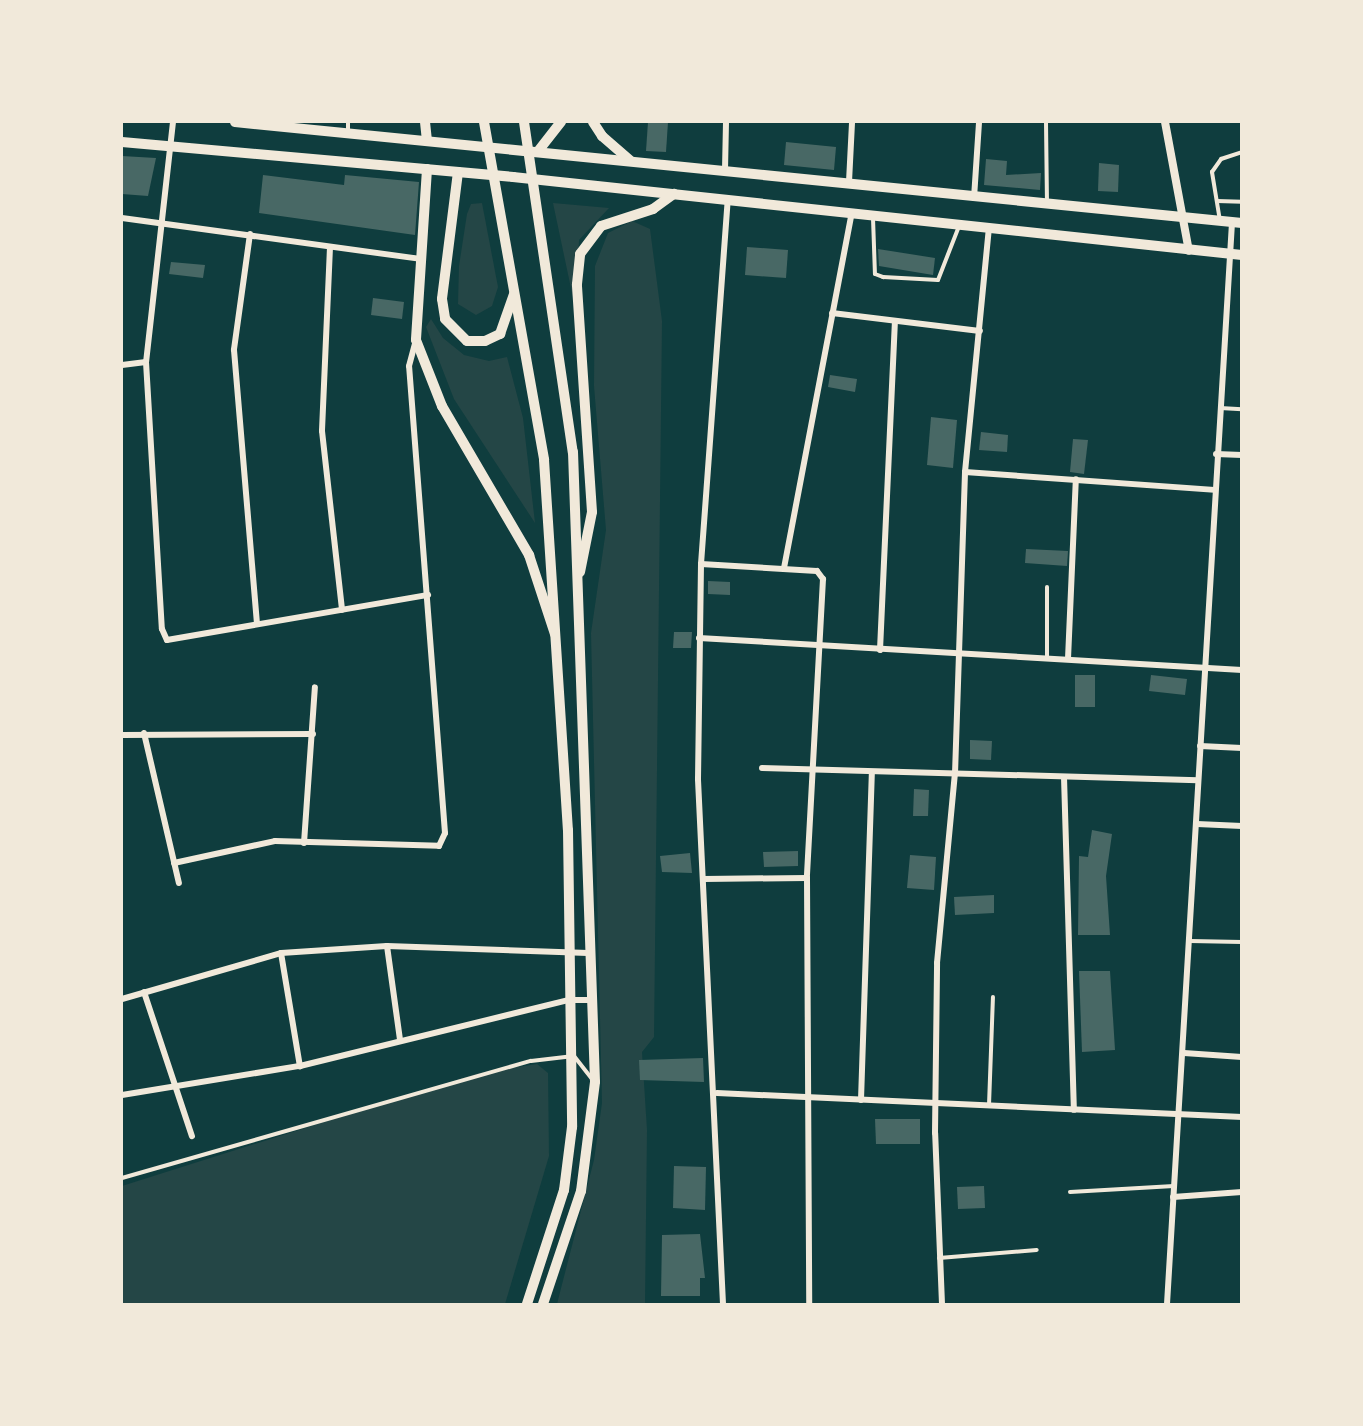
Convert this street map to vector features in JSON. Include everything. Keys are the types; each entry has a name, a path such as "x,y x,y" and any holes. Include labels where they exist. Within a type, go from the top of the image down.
{"main road":[{"path":"235,122 348,126 427,141 539,150 849,182 1047,207 1237,222"},
{"path":"425,122 427,141"},
{"path":"484,122 544,460 568,830 567,952 574,1056 564,1190 527,1305"},
{"path":"524,122 539,201 568,399 577,581 588,953 595,1082 581,1191 543,1305"},
{"path":"539,150 561,122"},
{"path":"593,122 602,136 630,160"},
{"path":"122,142 170,149 427,169 728,198 989,229 1242,255"},
{"path":"427,169 416,340 442,406 529,555 557,639"},
{"path":"458,172 442,299 445,319 467,340 485,341 500,334 515,288"},
{"path":"577,581 592,512 577,284 580,254 601,225 652,209 674,194"}],"street":[{"path":"173,122 146,362 162,629 167,640 179,640 257,624 428,595"},
{"path":"725,170 726,122"},
{"path":"849,182 852,122"},
{"path":"974,199 979,122"},
{"path":"1165,122 1189,250"},
{"path":"723,1305 717,1093 704,879 699,638 701,564 728,198"},
{"path":"784,568 852,213"},
{"path":"122,218 420,259"},
{"path":"1167,1305 1197,824 1201,667 1230,254 1237,222"},
{"path":"942,1305 938,1258 935,1103 937,963 955,774 956,654 964,472 989,229"},
{"path":"250,234 234,350 257,624"},
{"path":"330,247 322,431 342,609"},
{"path":"832,313 980,331"},
{"path":"880,650 895,322"},
{"path":"174,863 276,841 439,846 445,833 409,366 416,340"},
{"path":"122,365 146,362"},
{"path":"1216,454 1242,455"},
{"path":"964,472 1214,490"},
{"path":"1068,659 1076,479"},
{"path":"701,564 784,568 821,573 820,647 810,770 807,878 809,1305"},
{"path":"699,638 820,647 1242,670"},
{"path":"304,843 315,687"},
{"path":"122,735 144,733 313,734"},
{"path":"144,733 179,883"},
{"path":"1200,746 1242,748"},
{"path":"762,768 1198,780"},
{"path":"861,1100 872,772"},
{"path":"1064,777 1074,1110"},
{"path":"1197,824 1242,826"},
{"path":"704,879 807,878"},
{"path":"122,999 281,953 387,946 588,953"},
{"path":"387,946 400,1040"},
{"path":"281,953 300,1066"},
{"path":"144,992 177,1085 192,1136"},
{"path":"122,1095 300,1066 569,1000 590,1000"},
{"path":"1184,1053 1242,1057"},
{"path":"717,1093 1242,1117"},
{"path":"1173,1197 1242,1192"}],"lane":[{"path":"1046,122 1047,207"},
{"path":"1220,221 1212,172 1221,159 1242,152"},
{"path":"1217,201 1242,202"},
{"path":"873,216 876,273 883,278 938,280 959,225"},
{"path":"1220,407 1242,409"},
{"path":"1047,587 1047,658"},
{"path":"1190,941 1241,944"},
{"path":"989,1106 993,997"},
{"path":"122,1178 492,1069 574,1056 595,1082"},
{"path":"1070,1192 1174,1186"},
{"path":"938,1258 1037,1251"}],"shaded area":[{"path":"482,203 498,287 492,306 476,315 458,304 459,266 467,214 471,204"},
{"path":"553,203 609,208 579,240 576,312"},
{"path":"632,221 650,229 662,321 654,1037 642,1052 647,1130 645,1304 557,1304 594,1160 602,1103 591,633 606,530 594,386 595,266 608,233"},
{"path":"431,319 443,338 464,355 489,361 507,357 523,418 535,523 454,399 426,327"},
{"path":"537,1064 548,1073 549,1156 505,1304 122,1304 122,1186 479,1073"}],"building":[{"path":"648,122 668,122 666,152 646,151"},
{"path":"786,142 836,147 834,170 784,165"},
{"path":"122,156 156,158 148,196 122,194"},
{"path":"986,159 1007,161 1006,175 1041,173 1040,190 984,185"},
{"path":"1099,163 1119,165 1118,192 1098,191"},
{"path":"263,175 344,185 345,175 419,182 415,235 259,213"},
{"path":"747,247 788,250 786,278 745,275"},
{"path":"878,249 935,258 933,275 879,266"},
{"path":"171,262 205,265 203,278 169,274"},
{"path":"373,298 404,302 402,319 371,315"},
{"path":"830,375 857,379 855,392 828,387"},
{"path":"931,417 957,420 953,468 927,465"},
{"path":"981,432 1008,435 1007,452 979,450"},
{"path":"1073,439 1088,440 1084,474 1070,472"},
{"path":"1026,549 1068,551 1067,566 1025,563"},
{"path":"708,581 730,582 730,595 708,594"},
{"path":"674,632 692,632 691,648 673,648"},
{"path":"1075,675 1095,675 1095,707 1075,707"},
{"path":"1151,675 1187,679 1185,695 1149,691"},
{"path":"970,740 992,741 991,760 970,759"},
{"path":"914,789 929,790 928,816 913,816"},
{"path":"1092,830 1112,834 1106,876 1110,935 1078,935 1079,856 1088,857"},
{"path":"798,851 798,866 764,867 763,852"},
{"path":"690,853 692,873 662,872 660,856"},
{"path":"910,855 936,857 934,890 907,888"},
{"path":"994,895 994,913 955,915 954,897"},
{"path":"1079,971 1110,971 1115,1050 1082,1052"},
{"path":"703,1058 704,1082 640,1080 639,1060"},
{"path":"875,1119 920,1119 920,1144 876,1144"},
{"path":"674,1166 706,1167 705,1210 673,1208"},
{"path":"984,1186 985,1208 958,1209 957,1187"},
{"path":"700,1234 705,1278 700,1278 700,1296 661,1296 662,1235"}]}
